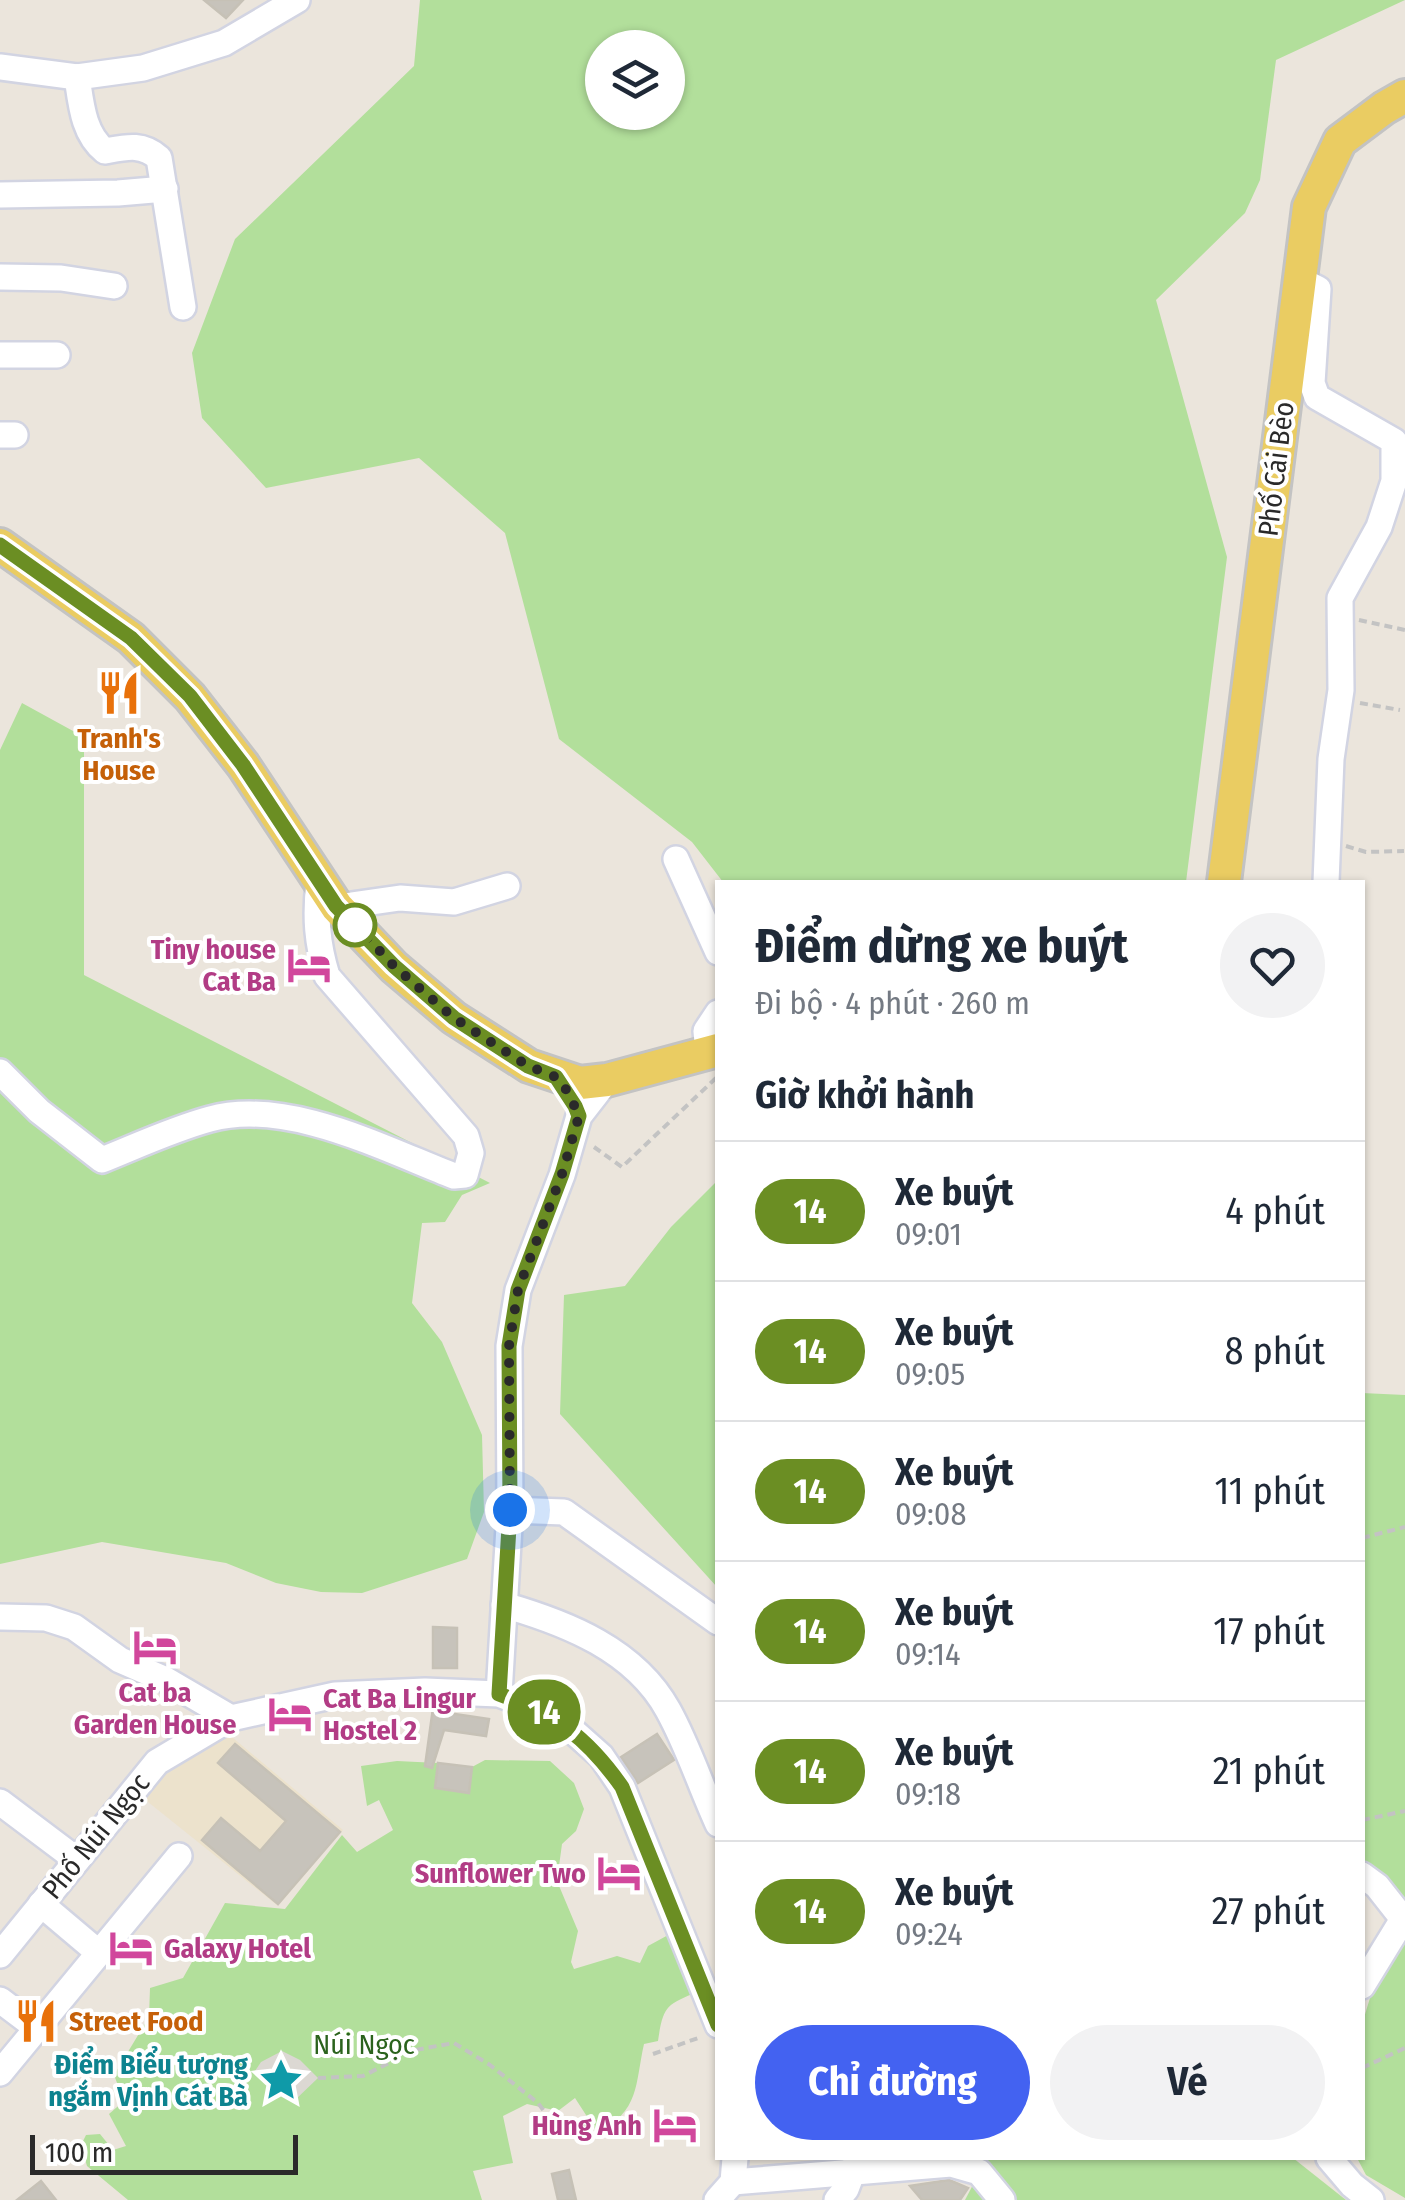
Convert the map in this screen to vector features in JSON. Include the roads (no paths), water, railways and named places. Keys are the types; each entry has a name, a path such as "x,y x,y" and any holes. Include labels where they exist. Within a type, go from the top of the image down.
{"main road":[{"name":"Phố Cái Bèo","path":"1224,880 1309,207 1340,141 1405,96"},
{"path":"0,545 131,638 190,696 243,765 328,894 394,966 454,1018 528,1066 580,1082 714,1060"}],"street":[{"path":"0,68 77,76 143,68 224,44 297,0"},
{"path":"77,76 82,110 94,142 105,151 148,148 160,158 183,307"},
{"path":"0,195 164,189"},
{"path":"0,277 62,278 114,286"},
{"path":"1300,280 1318,289 1312,383 1317,397 1394,442 1394,481 1379,527 1340,598 1340,699 1332,760 1326,880"},
{"path":"0,355 57,355"},
{"path":"676,859 715,945"},
{"path":"0,1072 39,1111 102,1160 213,1118 278,1114 367,1142 454,1176 465,1174 471,1153 466,1136 328,976 317,942 315,916 328,894 454,902 507,886"},
{"path":"714,1060 706,1031 715,1018"},
{"path":"556,1077 568,1092 576,1124"},
{"path":"499,1694 510,1510 509,1346 518,1290 562,1174 576,1124 607,1080"},
{"path":"510,1510 564,1512 715,1620"},
{"path":"504,1605 538,1615 620,1653 644,1677 668,1709 715,1817"},
{"path":"0,1617 46,1618 74,1626 120,1660 166,1680 231,1718"},
{"name":"Phố Núi Ngọc","path":"4,1942 42,1904 157,1762 231,1718 335,1694 499,1694 543,1711 574,1732 601,1756 622,1787 710,2031"},
{"path":"0,1802 77,1860"},
{"path":"0,2073 180,1856"},
{"path":"1365,1877 1378,1886 1403,1919 1365,1981"},
{"path":"42,1904 99,1953"},
{"path":"0,2000 37,2028"},
{"path":"1331,2160 1371,2200"},
{"path":"729,2180 856,2164 951,2164 979,2172 1002,2200"},
{"path":"837,2200 856,2164"}],"place":[{"name":"Tranh's House","path":"119,693"},
{"name":"Tiny house Cat Ba","path":"309,965"},
{"name":"Cat ba Garden House","path":"155,1647"},
{"name":"Cat Ba Lingur Hostel 2","path":"290,1714"},
{"name":"Sunflower Two","path":"619,1873"},
{"name":"Galaxy Hotel","path":"131,1948"},
{"name":"Street Food","path":"36,2021"},
{"name":"Điểm Biểu tượng ngắm Vịnh Cát Bà","path":"281,2080"},
{"name":"Hùng Anh","path":"675,2125"}],"park label":[{"name":"Núi Ngọc","path":"364,2044"}]}
